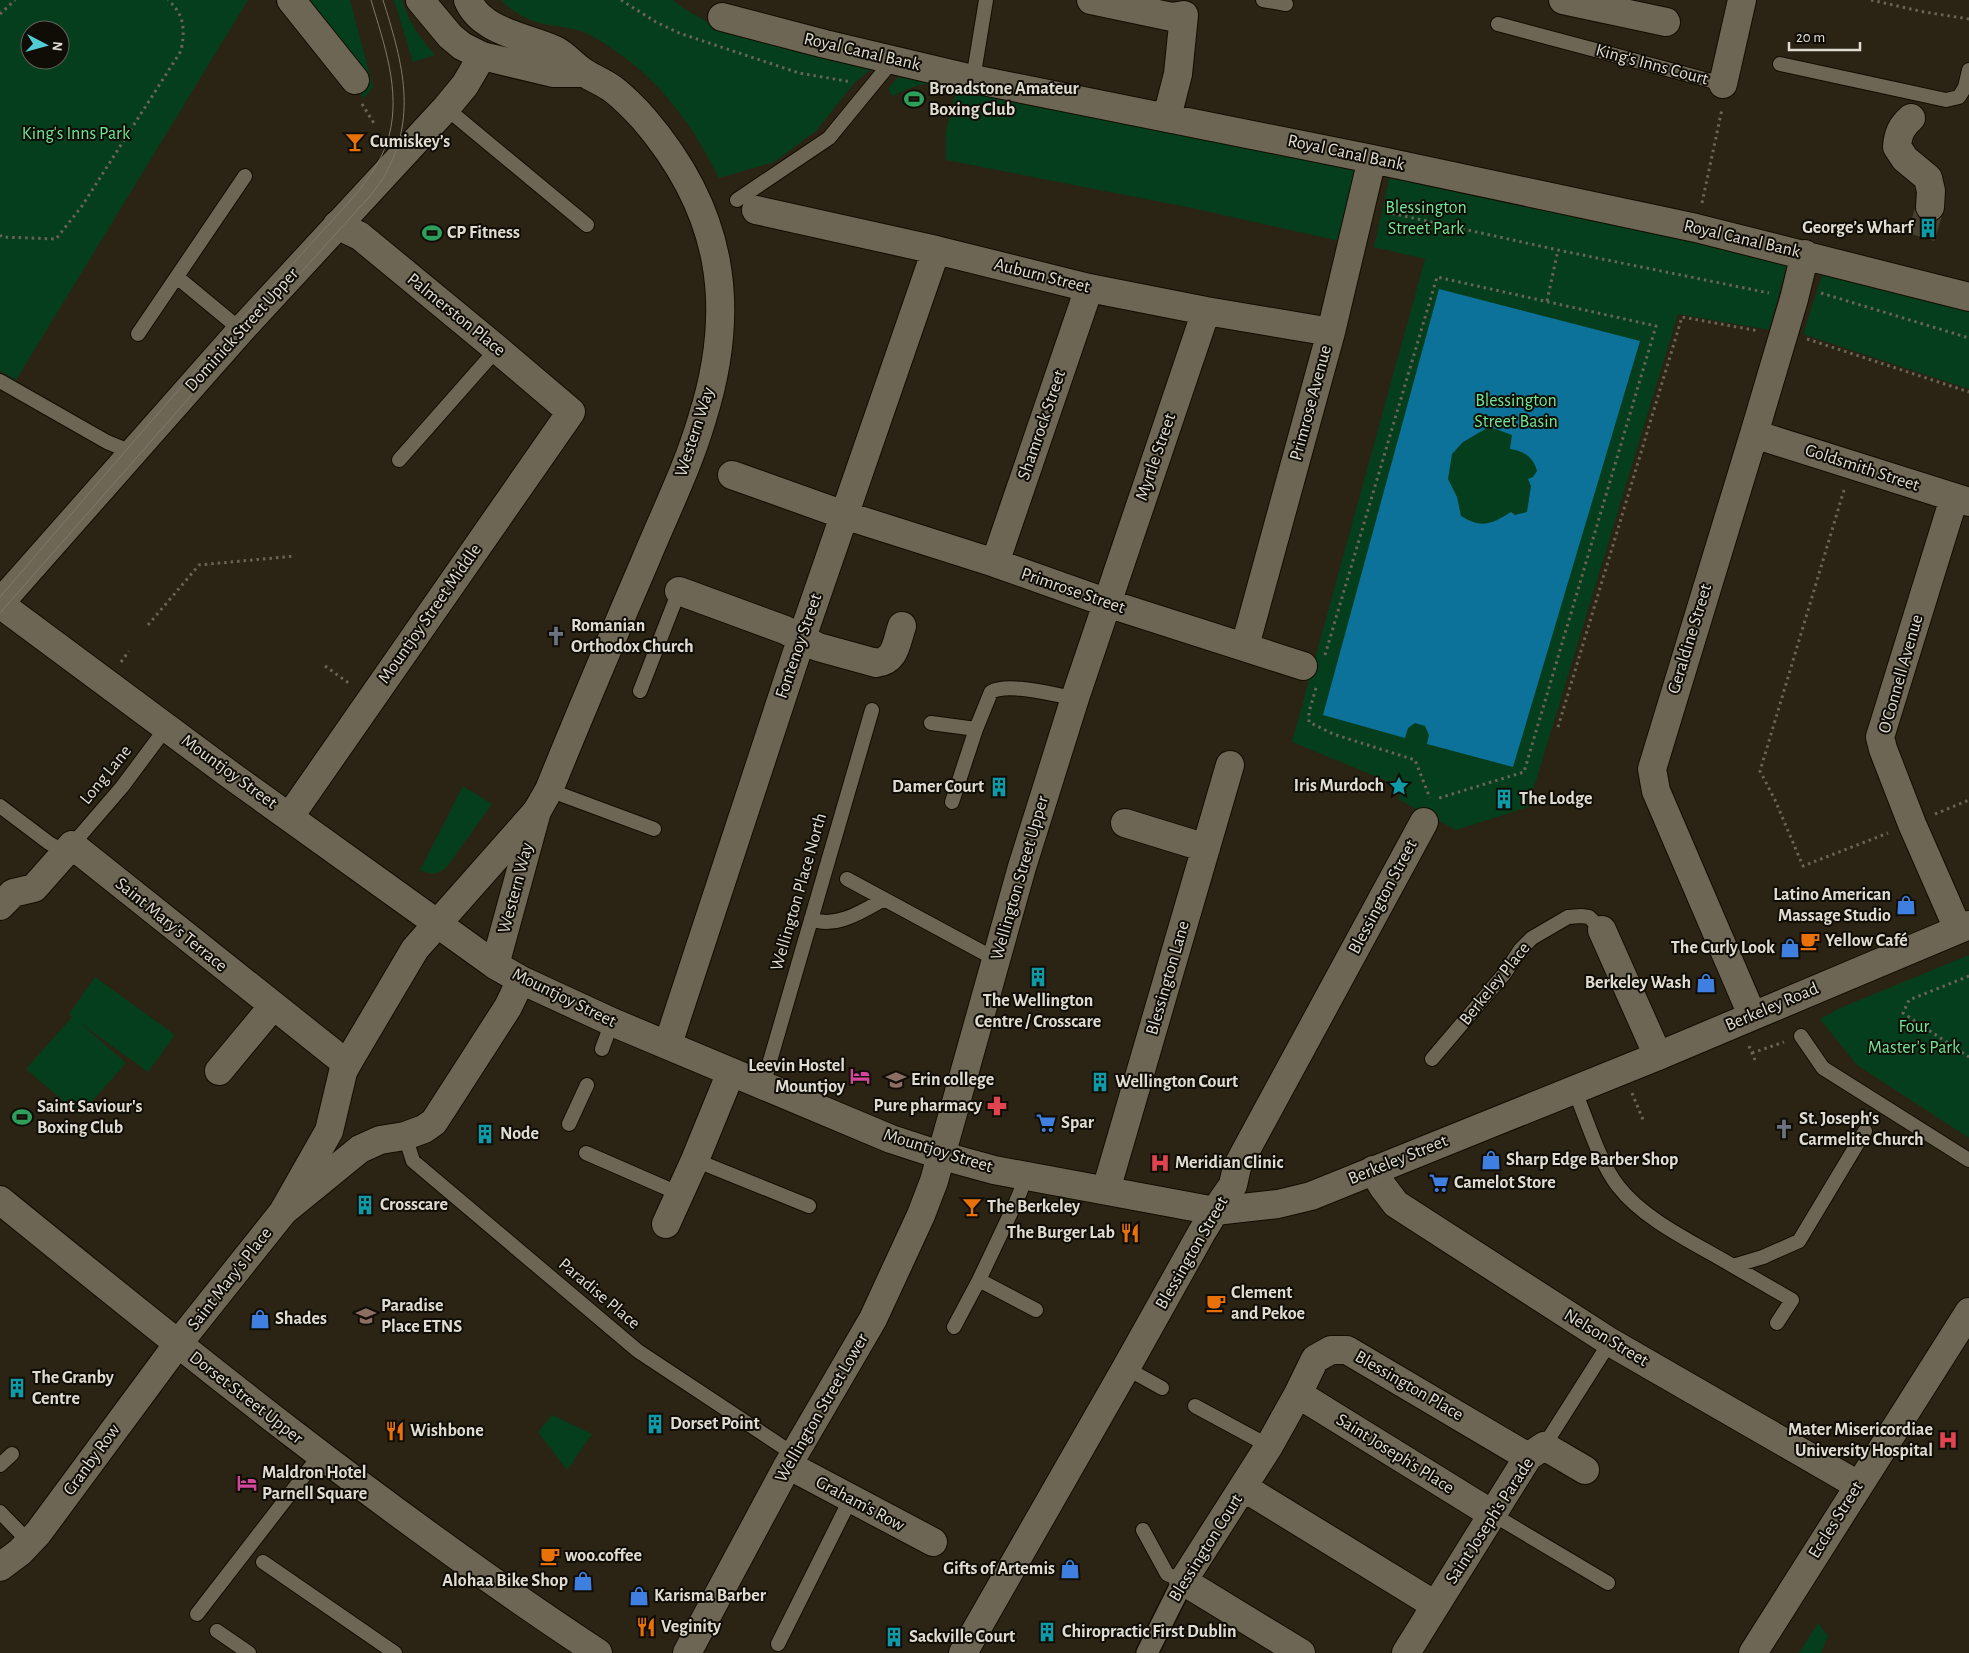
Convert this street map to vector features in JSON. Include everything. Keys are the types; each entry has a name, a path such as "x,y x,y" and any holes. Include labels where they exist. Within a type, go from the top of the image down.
{"street":[{"path":"291,0 355,80"},
{"path":"420,0 446,32 462,46 482,56 553,73 585,73"},
{"path":"437,0 446,32"},
{"name":"Western Way","path":"468,0 472,10 496,27 557,51 585,73 614,90 643,117 672,153 703,213 715,252 721,305 716,361 702,419 676,488 543,801 495,965"},
{"path":"1092,0 1172,17 1185,8"},
{"path":"1563,0 1666,22"},
{"name":"King's Inns Court","path":"1723,84 1742,0"},
{"path":"1167,116 1178,74 1185,8"},
{"name":"Royal Canal Bank","path":"722,17 974,79 1372,158 1696,228 1805,254 1969,297"},
{"name":"Dominick Street Upper","path":"0,604 241,330 446,108 465,85 482,56"},
{"path":"1911,118 1902,126 1897,147 1905,160 1928,178 1931,191 1930,207"},
{"name":"Primrose Avenue","path":"1245,646 1331,332 1372,158"},
{"name":"Auburn Street","path":"746,205 1089,288 1206,311 1331,332"},
{"name":"Palmerston Place","path":"337,225 360,236 571,412"},
{"name":"Fontenoy Street","path":"668,1044 802,638 936,250"},
{"name":"Geraldine Street","path":"1752,1015 1656,791 1652,769 1754,434 1796,292 1805,254"},
{"name":"Shamrock Street","path":"995,563 1089,288"},
{"name":"Myrtle Street","path":"1106,602 1206,311"},
{"name":"Mountjoy Street Middle","path":"290,816 571,412"},
{"name":"Goldsmith Street","path":"1754,434 1962,500"},
{"name":"Primrose Street","path":"732,475 844,515 995,563 1106,602 1245,646 1314,671"},
{"name":"O'Connell Avenue","path":"1962,500 1880,737 1912,824 1963,927"},
{"path":"679,591 785,630 818,647 876,664 885,662 891,657 902,626"},
{"name":"Wellington Street Upper","path":"942,1156 1022,867 1106,602"},
{"name":"Mountjoy Street","path":"0,604 166,728 438,922 495,965 521,980 612,1022 762,1085 891,1138 942,1156 1024,1175 1216,1211"},
{"name":"Blessington Lane","path":"1106,1190 1230,765"},
{"name":"Western Way","path":"282,1212 329,1131 343,1072 347,1064 415,949 543,801"},
{"name":"Blessington Street","path":"963,1653 1202,1232 1233,1185 1237,1167 1244,1152 1424,822"},
{"path":"1125,824 1206,848"},
{"path":"0,906 13,893 34,888 69,849"},
{"name":"Saint Mary's Terrace","path":"69,849 347,1064"},
{"name":"Berkeley Road","path":"1574,1089 1658,1056 1963,927"},
{"name":"Berkeley Place","path":"1602,930 1658,1056"},
{"path":"282,1212 360,1149 380,1140 405,1136 424,1129 434,1122 508,1006 521,980"},
{"path":"219,1072 273,1006"},
{"path":"666,1224 695,1160 731,1072"},
{"name":"Berkeley Street","path":"1216,1211 1296,1201 1574,1089"},
{"name":"Wellington Street Lower","path":"687,1653 792,1460 873,1320 921,1215 942,1156"},
{"name":"Nelson Street","path":"1373,1170 1396,1204 1610,1342 1858,1485"},
{"name":"Dorset Street Upper","path":"0,1200 178,1345 320,1455 586,1650"},
{"name":"Saint Mary's Place","path":"178,1345 282,1212"},
{"name":"Eccles Street","path":"1753,1653 1969,1312"},
{"name":"Granby Row","path":"0,1567 30,1543 178,1345"},
{"name":"Blessington Place","path":"1270,1446 1315,1359 1331,1350 1347,1350 1536,1451 1585,1470"},
{"name":"Saint Joseph's Place","path":"1298,1394 1492,1514"},
{"name":"Blessington Court","path":"1147,1653 1183,1580 1270,1446"},
{"name":"Saint Joseph's Parade","path":"1415,1650 1435,1605 1492,1514 1536,1451"},
{"name":"Graham's Row","path":"792,1460 851,1498 932,1542"},
{"path":"1243,1487 1435,1605"},
{"path":"1183,1580 1301,1653"}],"lane":[{"path":"974,79 986,0"},
{"path":"1263,0 1286,4"},
{"name":"King's Inns Court","path":"1498,24 1723,84"},
{"path":"746,205 787,168 830,138 893,60"},
{"path":"1780,64 1946,100 1958,97 1965,87 1969,70"},
{"path":"446,108 587,225"},
{"path":"138,334 245,176"},
{"path":"177,277 241,330"},
{"path":"399,460 497,349"},
{"path":"0,381 106,442 134,453"},
{"path":"640,692 679,591"},
{"path":"952,802 976,729 991,692 999,688 1013,688 1075,698"},
{"name":"Wellington Place North","path":"762,1085 872,710"},
{"path":"931,722 976,729"},
{"name":"Long Lane","path":"69,849 122,787 166,728"},
{"path":"543,801 654,829"},
{"path":"0,806 49,843 69,849"},
{"path":"847,879 997,958"},
{"path":"811,919 821,923 854,916 884,899"},
{"name":"Berkeley Place","path":"1432,1059 1505,973 1520,950 1532,938 1568,917 1589,917 1602,930"},
{"path":"602,1049 612,1022"},
{"path":"1801,1036 1823,1068 1969,1160"},
{"path":"569,1124 587,1085"},
{"path":"1574,1089 1607,1170 1618,1186 1646,1214 1792,1300 1777,1323"},
{"path":"1733,1266 1763,1257 1799,1241 1865,1131"},
{"name":"Paradise Place","path":"405,1136 413,1161 638,1351 792,1460"},
{"path":"586,1153 680,1194"},
{"path":"695,1160 809,1206"},
{"path":"954,1327 979,1280 1016,1202 1024,1175"},
{"path":"979,1280 1036,1310"},
{"name":"Saint Joseph's Parade","path":"1536,1451 1610,1342"},
{"path":"1126,1368 1162,1388"},
{"path":"1195,1406 1270,1446"},
{"path":"0,1465 12,1454"},
{"path":"197,1614 320,1455"},
{"path":"778,1644 851,1498"},
{"path":"0,1512 30,1543"},
{"path":"1492,1514 1608,1583"},
{"path":"1143,1530 1167,1574 1183,1580"},
{"path":"264,1562 395,1653"},
{"path":"217,1631 248,1653"}],"path":[{"path":"0,14 15,0"},
{"path":"0,235 2,237 56,239 82,206 181,51 185,32 178,8 168,0"},
{"path":"1871,0 1924,12 1969,19"},
{"path":"1696,228 1725,95 1723,84"},
{"path":"1361,207 1558,250 1796,292 1969,338"},
{"path":"1547,301 1558,250"},
{"path":"1437,277 1547,301 1656,326 1524,772 1431,801 1415,760 1333,734 1309,722 1314,671 1437,277"},
{"path":"1558,727 1682,317 1809,339 1969,392"},
{"path":"1852,464 1760,771 1776,800 1803,866 1969,800"},
{"path":"148,625 199,565 295,556"},
{"path":"325,666 371,699"},
{"path":"1969,976 1909,1000 1903,1013 1969,1056"},
{"path":"1752,1053 1801,1036"},
{"path":"1749,1046 1754,1060"}],"green space":[{"name":"King's Inns Park","path":"0,0 248,0 16,380 0,371"},
{"path":"304,0 350,0 373,87 364,99"},
{"path":"394,0 402,0 415,29 435,55 413,62"},
{"path":"501,0 673,0 683,8 725,32 879,63 855,82 816,131 774,162 719,178 698,140 674,105 645,74 590,35 581,31 532,21 513,10"},
{"name":"Blessington Street Park","path":"916,72 1349,163 1356,172 1339,241 1192,208 946,160 946,132 955,94 930,84 916,86 892,96 888,89 898,77"},
{"name":"Blessington Street Basin","path":"1391,170 1788,261 1769,330 1678,314 1528,807 1456,830 1398,799 1403,788 1292,742 1425,259 1374,247"},
{"path":"1825,266 1969,307 1969,389 1803,334"},
{"path":"463,786 492,804 446,868 433,874 420,870"},
{"name":"Four Master's Park","path":"1969,955 1969,1138 1857,1065 1820,1019 1840,1008"},
{"path":"95,977 175,1035 148,1072 79,1022 126,1063 80,1115 26,1069 72,1017 69,1014"},
{"path":"552,1415 592,1434 567,1470 538,1432"},
{"path":"1818,1623 1828,1636 1821,1653 1799,1653"}],"water":[{"name":"Blessington Street Basin","path":"1439,289 1640,341 1513,767 1427,744 1429,735 1425,726 1415,723 1408,728 1405,738 1323,715","holes":["1487,428 1512,435 1510,449 1527,455 1537,471 1533,477 1528,479 1531,486 1527,512 1515,515 1511,512 1492,522 1475,523 1461,516 1457,497 1448,479 1452,454 1463,442"]}],"tunnel":[{"path":"1921,237 1930,207"}],"tram line":[{"path":"0,597 118,459 369,178 384,151 389,136 393,102 386,50 371,0"},
{"path":"0,613 384,178 402,128 404,107 403,86 396,43 383,0"}],"place":[{"name":"Broadstone Amateur Boxing Club","path":"914,99"},
{"name":"Cumiskey’s","path":"355,142"},
{"name":"George’s Wharf","path":"1928,228"},
{"name":"CP Fitness","path":"432,233"},
{"name":"Romanian Orthodox Church","path":"556,636"},
{"name":"Iris Murdoch","path":"1399,786"},
{"name":"Damer Court","path":"999,787"},
{"name":"The Lodge","path":"1504,799"},
{"name":"Latino American Massage Studio","path":"1906,905"},
{"name":"Yellow Café","path":"1810,941"},
{"name":"The Curly Look","path":"1790,948"},
{"name":"The Wellington Centre / Crosscare","path":"1038,977"},
{"name":"Berkeley Wash","path":"1706,983"},
{"name":"Leevin Hostel Mountjoy","path":"860,1076"},
{"name":"Erin college","path":"896,1080"},
{"name":"Wellington Court","path":"1100,1082"},
{"name":"Pure pharmacy","path":"997,1106"},
{"name":"Saint Saviour's Boxing Club","path":"22,1117"},
{"name":"Spar","path":"1046,1123"},
{"name":"St. Joseph's Carmelite Church","path":"1784,1129"},
{"name":"Node","path":"485,1134"},
{"name":"Sharp Edge Barber Shop","path":"1491,1160"},
{"name":"Meridian Clinic","path":"1160,1163"},
{"name":"Camelot Store","path":"1439,1183"},
{"name":"Crosscare","path":"365,1205"},
{"name":"The Berkeley","path":"972,1207"},
{"name":"The Burger Lab","path":"1130,1233"},
{"name":"Clement and Pekoe","path":"1216,1303"},
{"name":"Paradise Place ETNS","path":"366,1316"},
{"name":"Shades","path":"260,1319"},
{"name":"The Granby Centre","path":"17,1388"},
{"name":"Dorset Point","path":"655,1424"},
{"name":"Wishbone","path":"395,1431"},
{"name":"Mater Misericordiae University Hospital","path":"1948,1440"},
{"name":"Maldron Hotel Parnell Square","path":"247,1483"},
{"name":"woo.coffee","path":"550,1556"},
{"name":"Gifts of Artemis","path":"1070,1569"},
{"name":"Alohaa Bike Shop","path":"583,1581"},
{"name":"Karisma Barber","path":"639,1596"},
{"name":"Veginity","path":"646,1627"},
{"name":"Chiropractic First Dublin","path":"1047,1632"},
{"name":"Sackville Court","path":"894,1637"}]}
